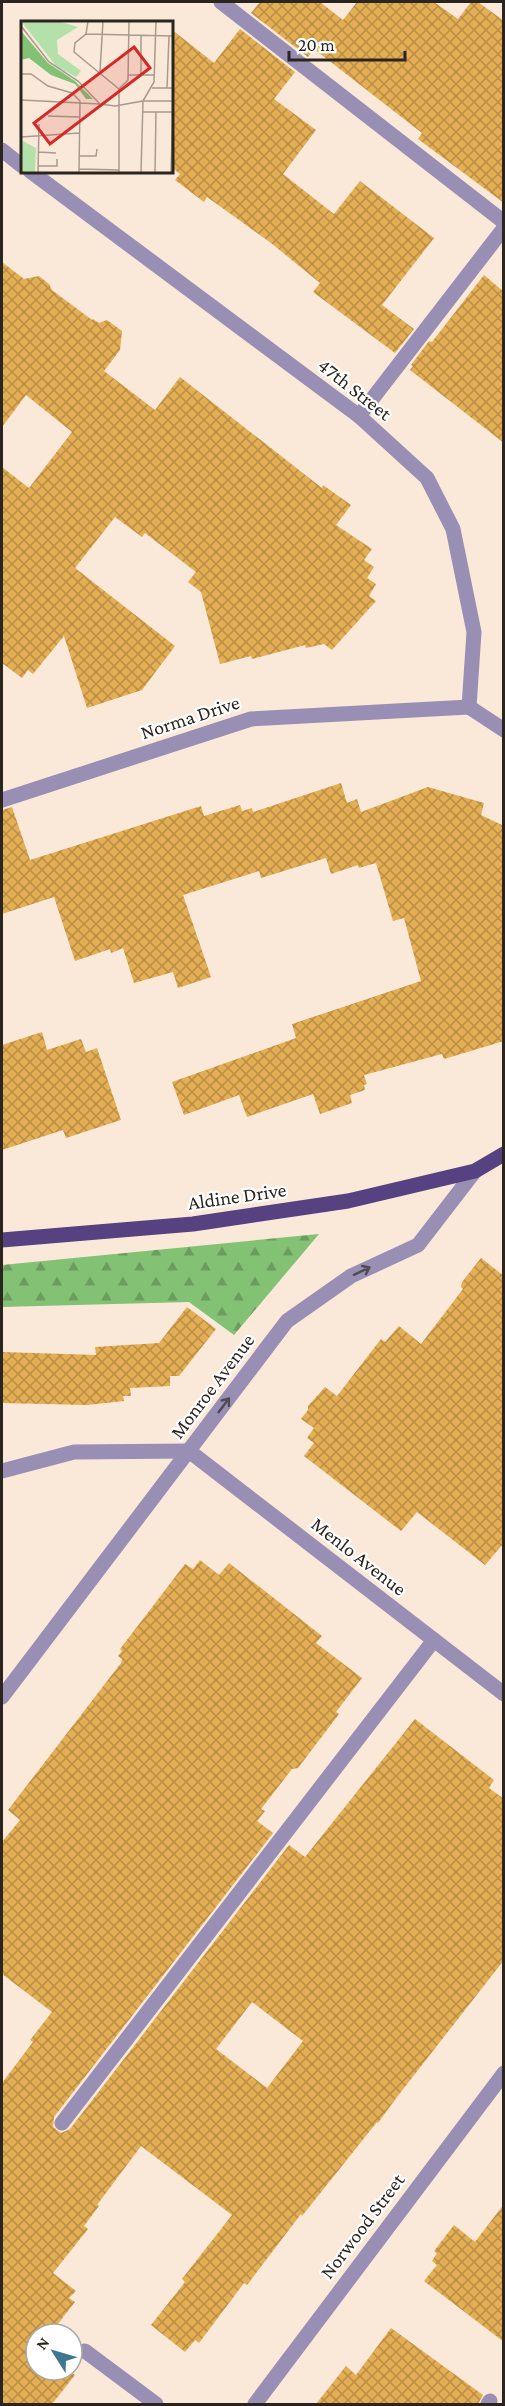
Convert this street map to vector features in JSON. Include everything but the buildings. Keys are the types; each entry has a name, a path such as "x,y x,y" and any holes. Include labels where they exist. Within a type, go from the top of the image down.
{"main road":[{"name":"Monroe Avenue","path":"475,1171 504,1154"},
{"name":"Aldine Drive","path":"2,1240 193,1224 348,1201 475,1171"}],"street":[{"path":"221,2 504,222"},
{"path":"2,150 21,165"},
{"name":"47th Street","path":"31,172 359,416 427,478 453,529 474,632 470,707"},
{"path":"359,416 504,228"},
{"path":"470,707 504,730"},
{"name":"Norma Drive","path":"2,800 251,719 470,707"},
{"name":"Monroe Avenue","path":"2,1697 287,1321 351,1276 418,1245 475,1171"},
{"path":"2,1471 74,1452 189,1452"},
{"name":"Menlo Avenue","path":"189,1452 504,1694"},
{"path":"62,2122 434,1640"},
{"name":"Norwood Street","path":"255,2404 504,2073"},
{"path":"85,2351 156,2404"}],"green space":[{"path":"319,1234 234,1335 189,1302 2,1307 2,1265"}]}
